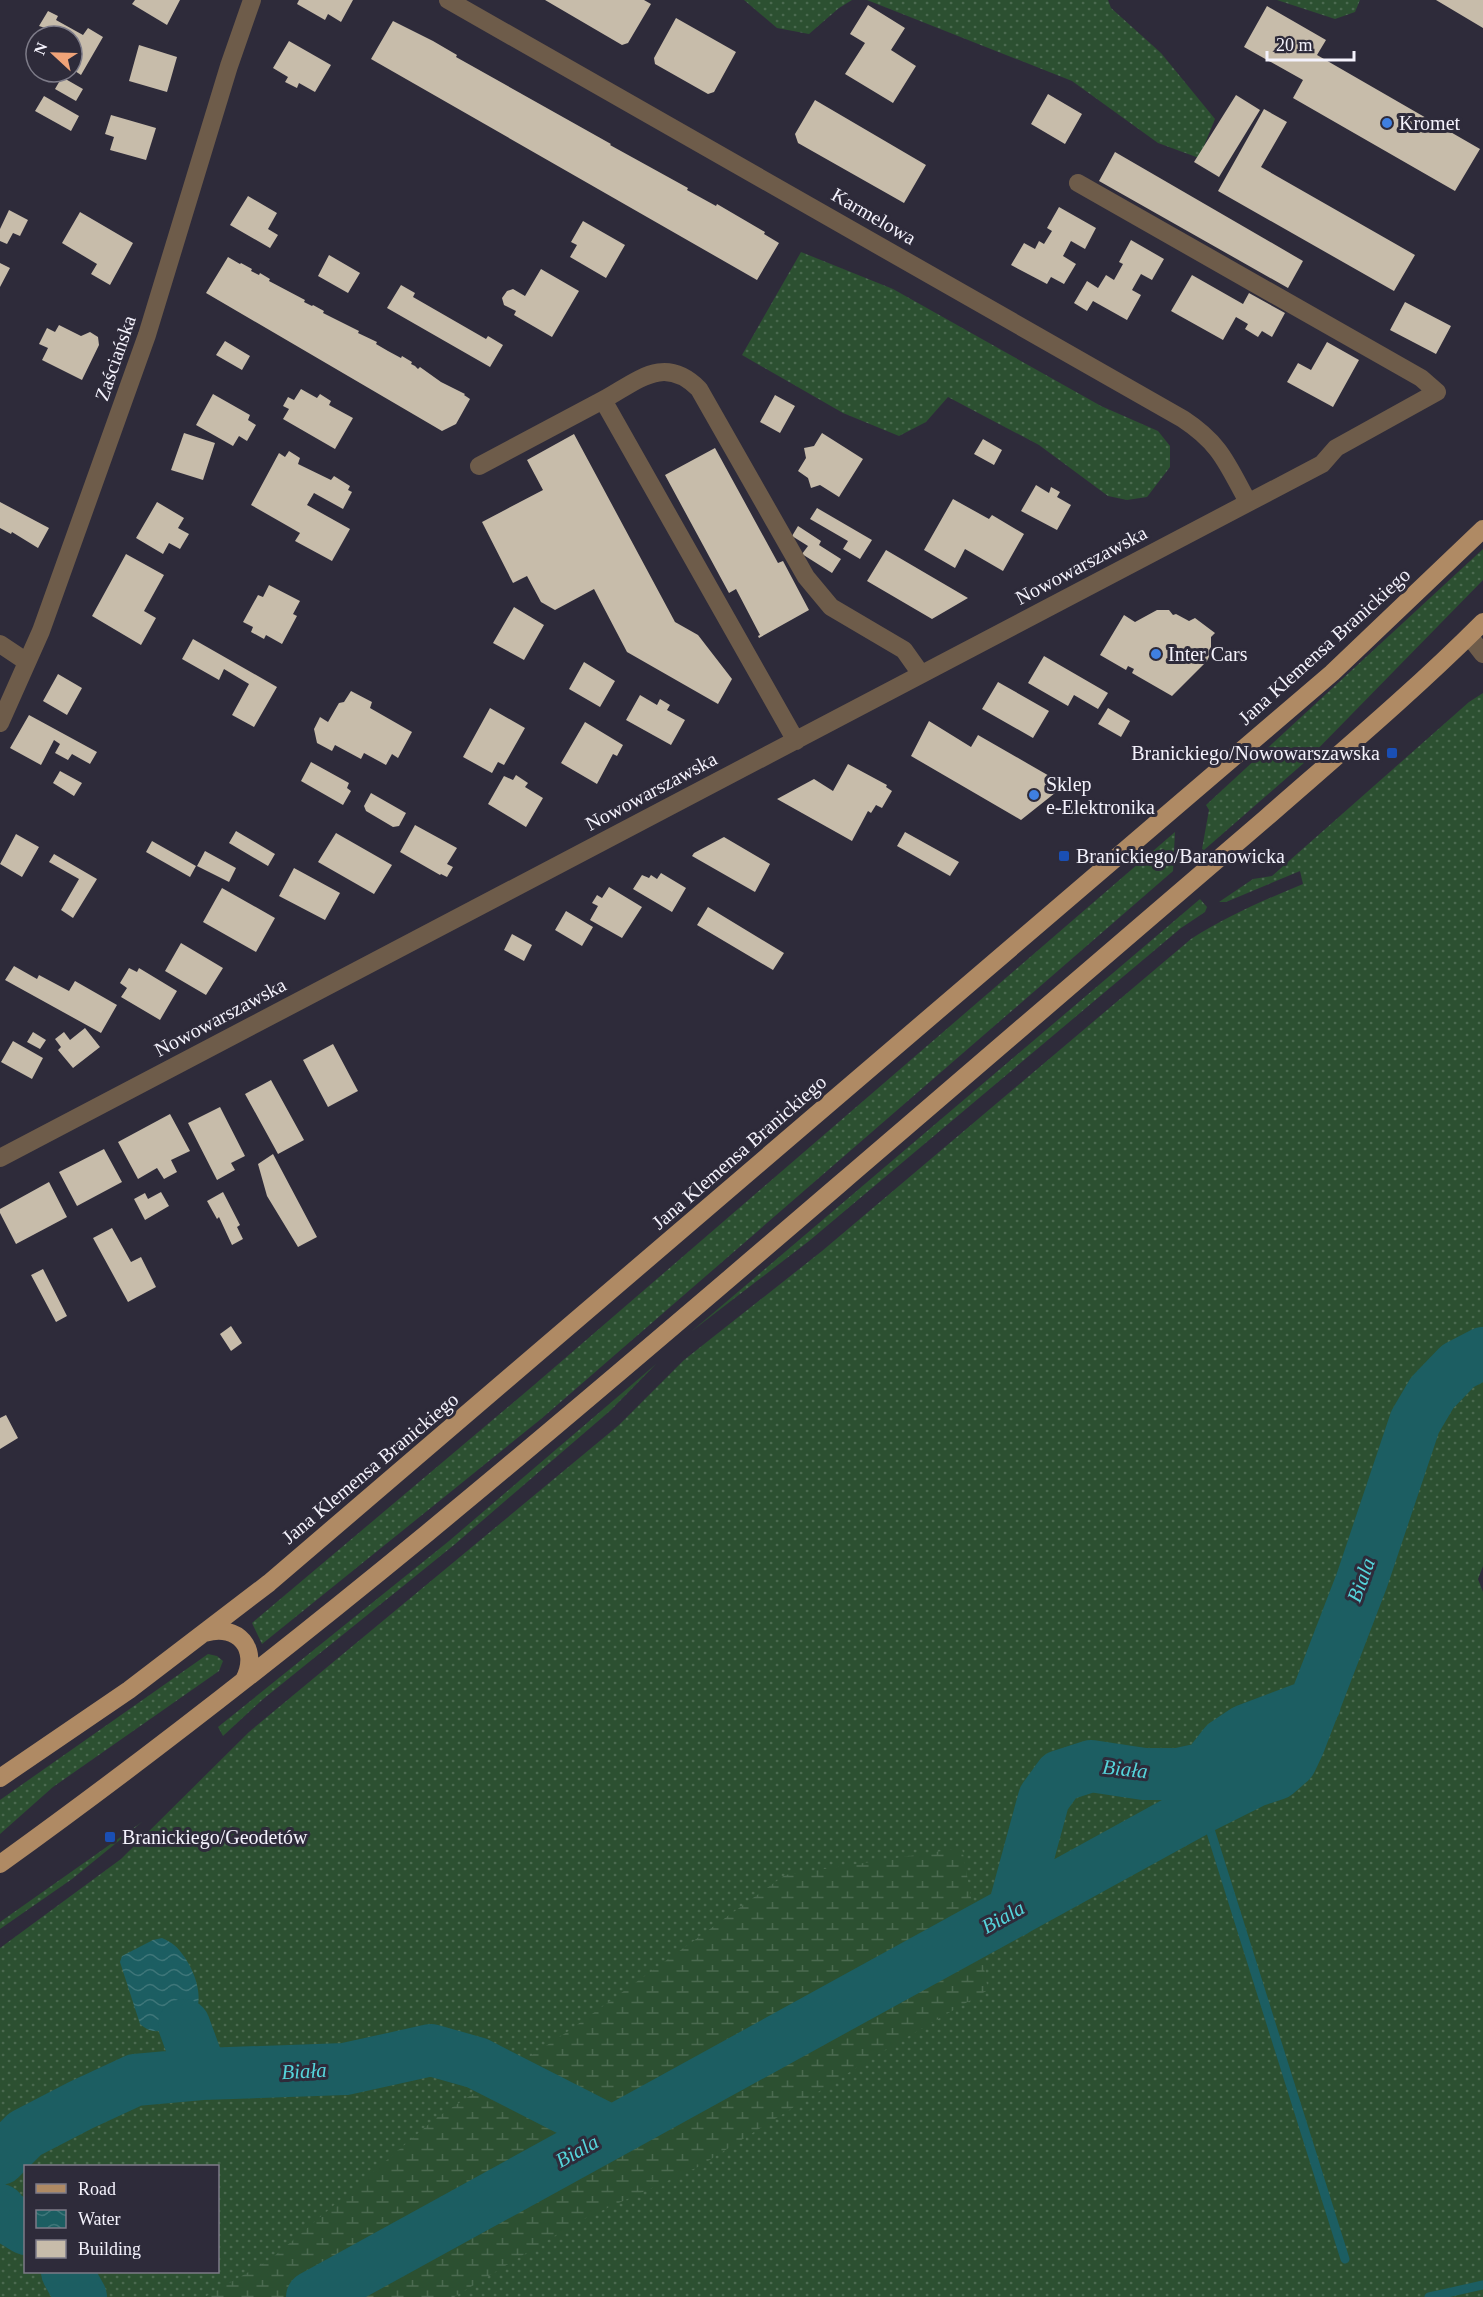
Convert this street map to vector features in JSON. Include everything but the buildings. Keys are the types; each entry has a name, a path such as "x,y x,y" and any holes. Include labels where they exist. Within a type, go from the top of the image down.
{"main road":[{"name":"Jana Klemensa Branickiego","path":"0,1778 129,1690 205,1633 323,1537 1172,812 1340,666 1483,529"},
{"path":"0,1864 244,1680 540,1440 1225,853 1483,622"},
{"path":"205,1633 215,1630 226,1631 243,1641 249,1650 251,1660 244,1680"}],"street":[{"name":"Zaściańska","path":"0,723 27,662 73,544 147,335 252,0"},
{"name":"Karmelowa","path":"448,0 1203,432 1224,457 1248,502"},
{"name":"Nowowarszawska","path":"0,1158 1322,464 1336,448 1437,392 1421,378 1078,183"},
{"path":"479,466 646,375 660,371 675,373 688,379 699,389 806,577 831,607 904,650 921,674"},
{"path":"603,400 796,741"},
{"path":"1469,636 1483,654"},
{"path":"0,644 27,662"}],"green space":[{"path":"744,0 852,0 809,34 777,28"},
{"path":"867,0 1108,0 1111,8 1161,53 1215,119 1199,158 1158,143 1072,81"},
{"path":"1277,0 1360,0 1355,12 1335,19"},
{"path":"801,252 893,289 1101,406 1158,431 1170,446 1170,467 1147,497 1127,500 1108,496 1039,445 948,397 926,422 899,436 843,413 742,355"},
{"path":"1483,549 1483,580 1305,762 1204,850 1202,849 1209,810 1206,805"},
{"path":"1483,693 1483,1566 1478,1579 1483,1592 1483,2297 0,2297 0,1948 121,1859 249,1732 619,1425 684,1360 822,1251 1191,939 1246,909 1303,884 1300,871 1226,902 1219,902 1253,879 1272,876 1469,702"},
{"path":"1175,832 1173,871 541,1419 262,1644 252,1623 534,1385"},
{"path":"1200,899 1207,907 1205,912 1181,928 809,1241 692,1331"},
{"path":"656,1364 611,1410 454,1545 262,1700 223,1736 218,1727 449,1541"},
{"path":"208,1654 217,1656 223,1661 219,1671 53,1787 0,1834 0,1800"},
{"path":"142,1822 72,1879 0,1929 0,1922"},
{"path":"962,1848 988,1990 885,2050 700,2166 579,2221 454,2297 205,2297 271,2259 436,2118 567,2032 785,1875"}],"water":[{"path":"162,1938 174,1945 188,1962 199,1997 192,2018 183,2025 154,2031 140,2024 120,1962 122,1956 153,1940"}],"waterway":[{"name":"Biala","path":"312,2297 1203,1807 1255,1781 1276,1774 1291,1761 1299,1744 1362,1580 1415,1422 1432,1393 1458,1366 1483,1353"},
{"name":"Biała","path":"1013,1912 1044,1798 1060,1776 1091,1766 1144,1774 1179,1774 1206,1768 1225,1744 1246,1730 1315,1704"},
{"path":"1203,1807 1345,2259"},
{"path":"184,2025 202,2074"},
{"name":"Biała","path":"0,2159 25,2134 135,2080 202,2074 345,2069 431,2050 477,2063 612,2132"},
{"name":"Biała","path":"0,2210 2,2214 24,2228"},
{"name":"Biała","path":"68,2273 81,2297"},
{"path":"1429,2297 1483,2285"}],"place":[{"name":"Kromet","path":"1387,123"},
{"name":"Inter Cars","path":"1156,654"},
{"name":"Branickiego/Nowowarszawska","path":"1392,753"},
{"name":"Sklep e-Elektronika","path":"1034,795"},
{"name":"Branickiego/Baranowicka","path":"1064,856"},
{"name":"Branickiego/Geodetów","path":"110,1837"}]}
